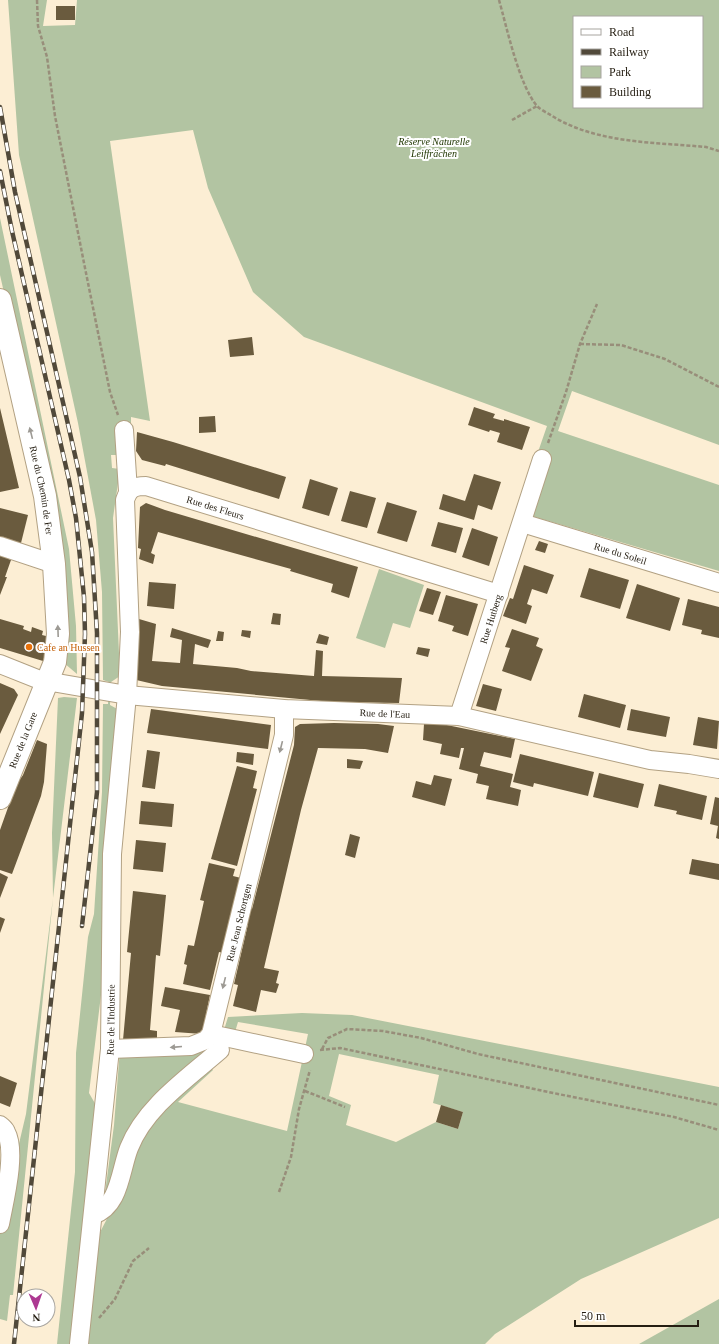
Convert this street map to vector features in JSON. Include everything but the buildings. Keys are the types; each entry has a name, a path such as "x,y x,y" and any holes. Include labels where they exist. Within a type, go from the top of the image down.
{"main road":[{"name":"Rue du Chemin de Fer","path":"0,300 40,471 54,564 58,648 55,662 46,682"},
{"name":"Rue de la Gare","path":"0,798 46,682"}],"street":[{"path":"124,430 128,491 125,500 130,632 127,695"},
{"name":"Rue Hutberg","path":"459,716 542,459"},
{"name":"Rue des Fleurs","path":"128,491 136,486 146,486 499,594"},
{"name":"Rue du Soleil","path":"522,523 719,583"},
{"path":"0,546 54,564"},
{"name":"Rue de l'Eau","path":"0,664 46,682 127,695 284,709 459,716 650,760 719,769"},
{"name":"Rue de l'Industrie","path":"80,1338 110,1049 112,854 127,695"},
{"name":"Rue Jean Schortgen","path":"211,1034 284,735 284,709"},
{"path":"110,1049 191,1046 206,1040 211,1034 307,1059"},
{"path":"93,1215 102,1212 109,1205 115,1195 129,1148 138,1131 150,1114 170,1094 220,1050"},
{"path":"0,1125 6,1132 10,1145 9,1167 0,1224"}],"path":[{"path":"37,0 38,26 47,57 55,116 110,392 124,430"},
{"path":"499,0 525,84 537,106 559,120 594,134 621,139 706,147 719,151"},
{"path":"512,120 537,106"},
{"path":"542,459 566,392 580,344 597,304"},
{"path":"580,344 621,345 665,359 719,387"},
{"path":"719,1105 478,1054 421,1038 384,1031 347,1030 328,1038 322,1049 340,1048 674,1117 719,1130"},
{"path":"278,1192 291,1157 299,1109 305,1091 307,1059"},
{"path":"305,1091 345,1107"},
{"path":"80,1338 115,1299 133,1261 149,1248"}],"green space":[{"name":"Réserve Naturelle Leiffrächen","path":"8,0 47,0 43,26 75,25 77,0 719,0 719,445 572,391 558,431 719,485 719,571 528,515 538,452 547,426 304,337 253,292 208,188 193,130 110,141 150,421 131,417 131,426 118,424 120,455 111,455 112,468 120,469 113,518 120,676 111,682 110,705 121,711 106,995 101,995 89,1093 97,1107 73,1344 57,1344 75,1172 76,1053 88,937 94,914 102,792 103,704 108,704 109,682 103,680 102,592 96,520 78,423 19,155"},
{"path":"0,218 69,549 76,626 77,674 64,663 48,486 0,275"},
{"path":"379,569 424,585 410,628 393,623 385,648 356,638"},
{"path":"58,698 77,698 53,898 52,833"},
{"path":"53,898 13,1295 10,1295 7,1321 0,1319 0,1224 26,1114"},
{"path":"302,1013 352,1015 719,1087 719,1218 581,1279 495,1334 485,1344 87,1344 98,1236 109,1215 115,1195 105,1193 114,1125 120,1049 213,1042 206,1062 213,1070 178,1102 287,1131 308,1034 238,1022 235,1032 224,1030 228,1017","holes":["339,1054 439,1075 433,1103 463,1112 458,1129 436,1122 396,1142 346,1125 351,1105 329,1096"]},
{"path":"719,1299 719,1344 639,1344"}],"railway":[{"path":"0,107 15,192 80,477 92,552 97,633 97,792 82,926"},
{"path":"0,171 12,231 69,480 76,518 84,597 85,634 82,713 14,1344"}],"place":[{"name":"Cafe an Hussen","path":"29,647"}]}
